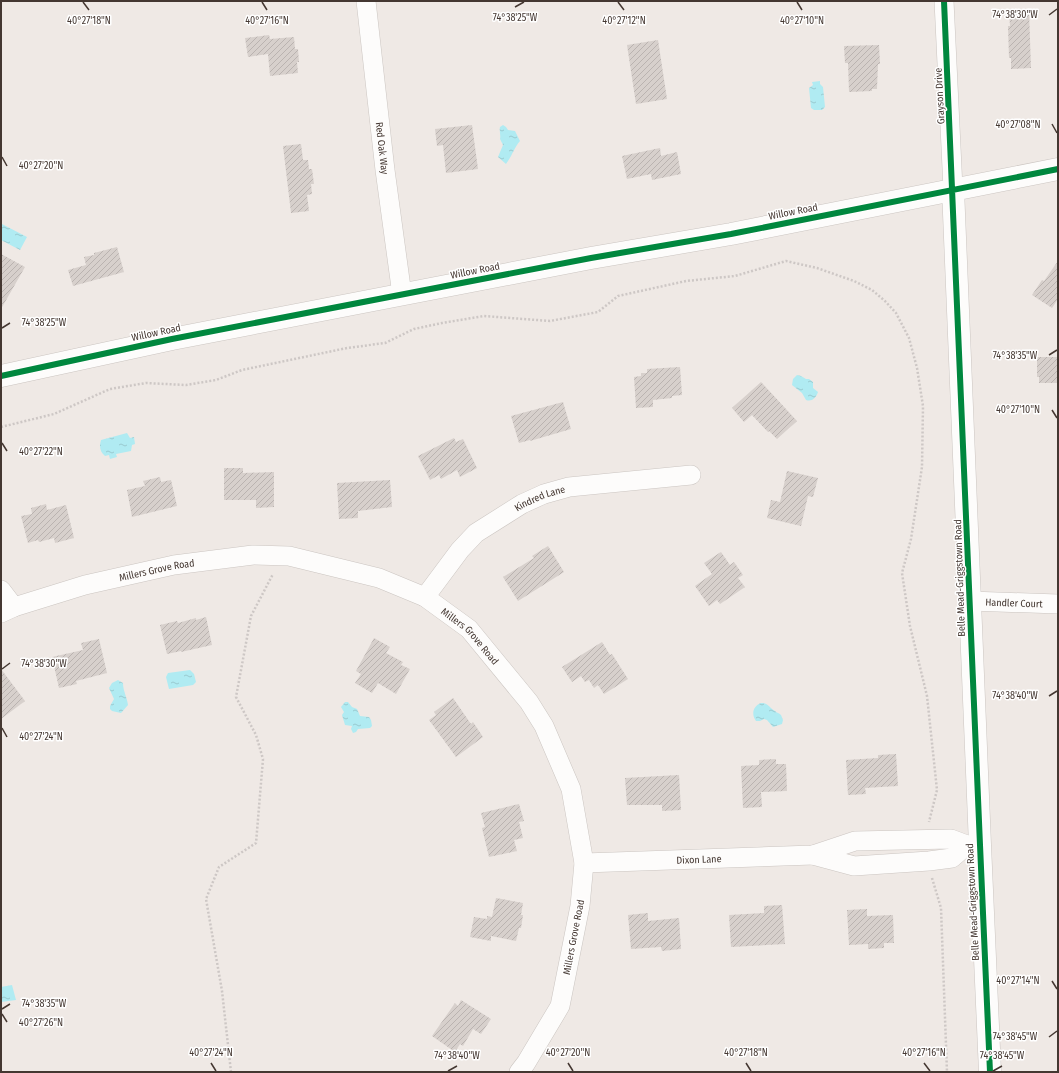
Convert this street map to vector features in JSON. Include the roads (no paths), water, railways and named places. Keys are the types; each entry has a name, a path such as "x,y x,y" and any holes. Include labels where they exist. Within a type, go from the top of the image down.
{"street":[{"name":"Red Oak Way","path":"366,1 385,170 402,295"},
{"name":"Grayson Drive","path":"944,1 953,189"},
{"path":"953,189 1058,169"},
{"name":"Willow Road","path":"1,376 172,339 592,258 731,234 953,189"},
{"name":"Belle Mead-Griggstown Road","path":"953,189 970,601 973,845 990,1072"},
{"name":"Kindred Lane","path":"425,597 460,550 476,533 522,504 544,494 569,487 691,475"},
{"name":"Millers Grove Road","path":"1,590 7,610 85,586 166,567 253,555 289,556 379,578 425,597 469,629 529,702 544,726 571,789 584,863 580,906 560,1006 519,1072"},
{"name":"Handler Court","path":"970,601 1058,604"},
{"name":"Dixon Lane","path":"584,863 814,855 855,841 951,839 973,845"}],"water":[{"path":"820,81 820,84 823,87 825,107 822,110 814,110 811,108 809,88 813,85 812,82"},
{"path":"503,125 508,130 515,131 520,141 506,164 498,157 503,145 500,139 500,127"},
{"path":"2,224 27,237 20,250 1,240"},
{"path":"797,375 813,382 813,388 818,392 814,399 806,400 802,393 792,385 793,379"},
{"path":"127,433 130,438 134,437 135,444 132,445 131,451 116,454 117,457 110,459 109,455 105,456 102,453 100,449 101,440"},
{"path":"190,670 194,674 196,682 193,685 169,689 166,677 168,673"},
{"path":"118,680 123,683 128,705 121,713 110,709 114,699 109,688 112,683"},
{"path":"345,702 348,702 352,707 357,709 360,716 369,717 372,726 370,728 358,729 353,733 351,729 352,726 345,725 342,715 344,712 341,707"},
{"path":"764,703 781,715 783,720 782,724 773,727 767,720 764,719 756,721 753,713 756,706"},
{"path":"12,985 16,1000 1,1002 1,987"}]}
